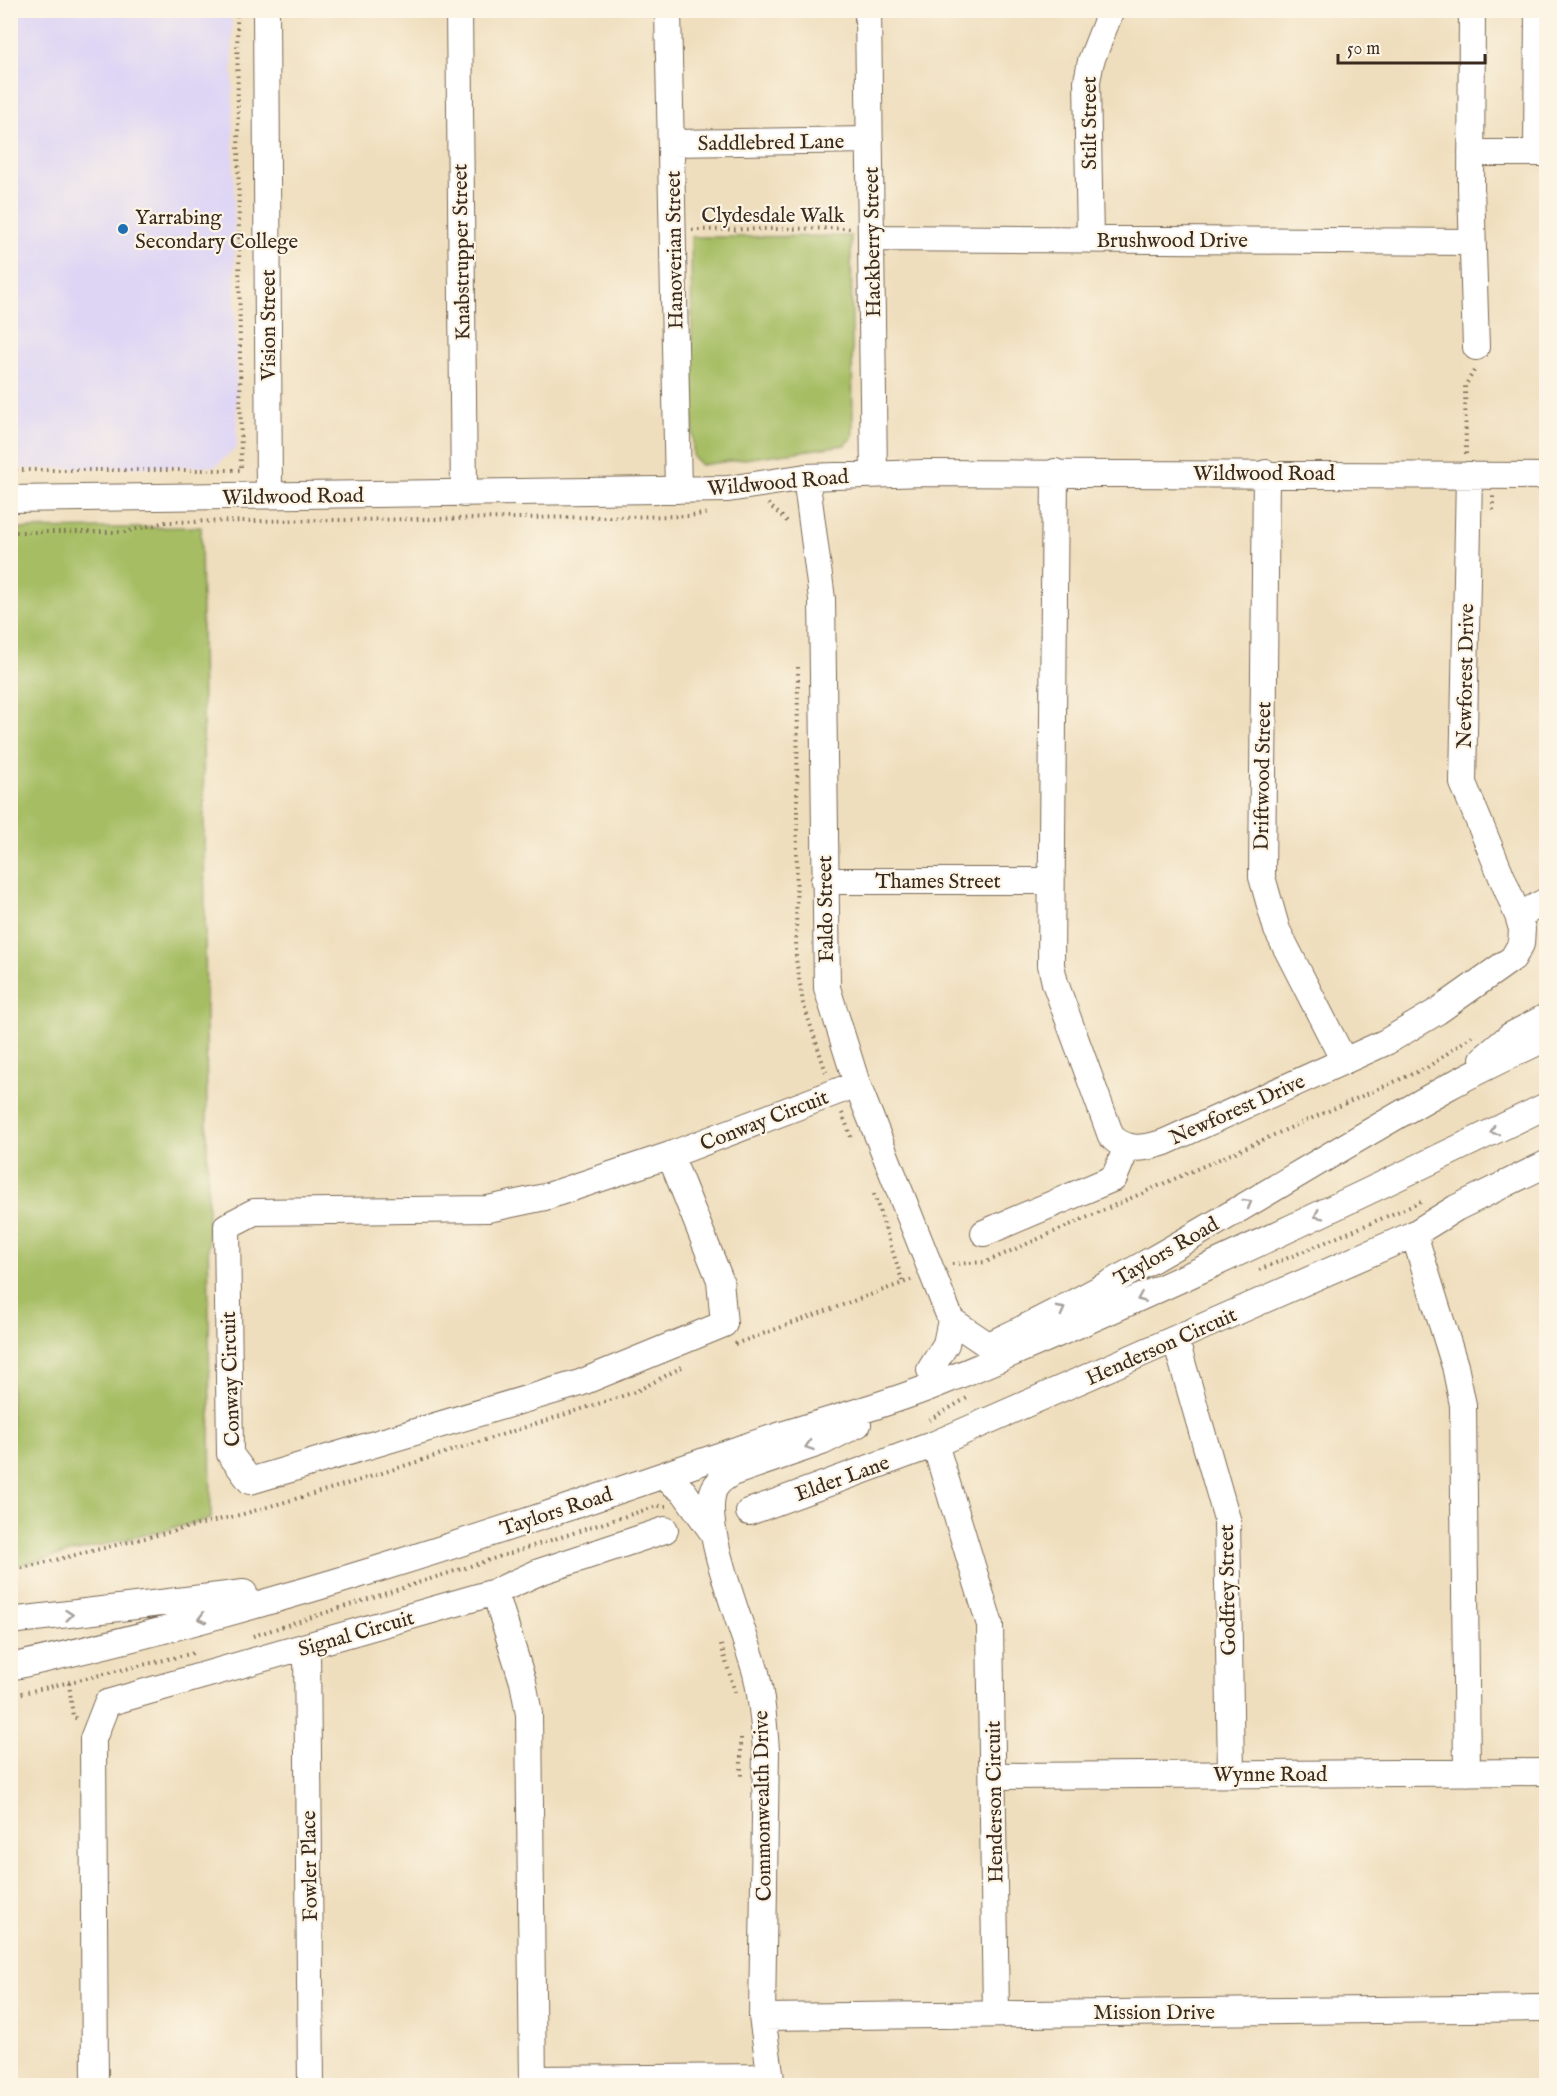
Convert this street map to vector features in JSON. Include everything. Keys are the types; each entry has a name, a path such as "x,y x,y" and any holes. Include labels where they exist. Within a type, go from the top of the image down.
{"street":[{"name":"Vision Street","path":"266,10 269,496"},
{"name":"Knabstrupper Street","path":"459,10 464,495"},
{"name":"Hanoverian Street","path":"668,10 678,490"},
{"name":"Hackberry Street","path":"868,10 874,474"},
{"name":"Stilt Street","path":"1090,240 1087,81 1091,61 1111,10"},
{"path":"1472,10 1472,242 1476,347"},
{"path":"1471,153 1542,153 1538,10"},
{"name":"Saddlebred Lane","path":"672,143 870,140"},
{"name":"Brushwood Drive","path":"872,238 1472,242"},
{"name":"Wildwood Road","path":"10,499 464,495 728,489 806,477 874,474 1266,473 1479,468 1546,476"},
{"name":"Newforest Drive","path":"1127,1147 1149,1148 1165,1143 1386,1042 1438,1011 1513,958 1521,944 1522,929 1518,916 1463,783 1479,468"},
{"path":"984,1233 1114,1178 1127,1147 1118,1143 1111,1136 1055,983 1051,965 1055,472"},
{"name":"Driftwood Street","path":"1266,473 1262,878 1277,930 1344,1061"},
{"name":"Faldo Street","path":"806,477 822,599 827,988 846,1089 932,1272 951,1320"},
{"name":"Thames Street","path":"824,881 1051,881"},
{"path":"1518,916 1546,901"},
{"path":"1450,1085 1510,1036 1546,1017"},
{"name":"Taylors Road","path":"933,1377 988,1345 1057,1312 1131,1272 1450,1085 1546,1038"},
{"name":"Conway Circuit","path":"670,1155 720,1280 724,1324 580,1383 250,1481 230,1454 227,1226 254,1212 488,1209 545,1197 670,1155 846,1089"},
{"name":"Taylors Road","path":"10,1667 339,1581 663,1476 771,1437 1170,1286 1546,1106"},
{"name":"Henderson Circuit","path":"996,2013 990,1625 935,1444 1176,1341 1414,1234 1456,1208 1546,1164"},
{"path":"1414,1234 1455,1366 1463,1405 1467,1773"},
{"path":"933,1377 946,1344 951,1320 988,1345"},
{"name":"Godfrey Street","path":"1176,1341 1227,1519 1230,1775"},
{"name":"Commonwealth Drive","path":"770,2081 762,2017 766,1750 762,1707 756,1674 713,1533 711,1499 714,1488 720,1481 742,1470 822,1442 933,1377"},
{"name":"Elder Lane","path":"749,1512 935,1444"},
{"name":"Commonwealth Drive","path":"663,1476 694,1504 713,1533"},
{"name":"Signal Circuit","path":"95,2085 93,1739 107,1703 495,1592 539,1572 666,1530"},
{"name":"Taylors Road","path":"10,1621 339,1581"},
{"path":"495,1592 524,1682 529,1714 533,2082 770,2081"},
{"name":"Fowler Place","path":"307,1647 311,2085"},
{"name":"Wynne Road","path":"994,1776 1546,1772"},
{"name":"Mission Drive","path":"762,2017 1546,2008"}],"path":[{"path":"10,470 241,470 237,10"},
{"name":"Clydesdale Walk","path":"673,231 854,228 872,238"},
{"path":"1476,347 1475,368 1465,386 1465,454 1479,468 1493,510"},
{"path":"759,506 769,504 788,520 790,531"},
{"path":"10,532 125,531 165,522 690,516 714,513"},
{"path":"799,656 796,959 803,1003 815,1045 846,1089 855,1146"},
{"path":"724,1348 958,1262 986,1262 1428,1067 1482,1030"},
{"path":"873,1190 903,1282"},
{"path":"10,1571 243,1514 365,1478 635,1392 693,1362"},
{"path":"720,1642 737,1697"},
{"path":"69,1683 73,1717 97,1726"},
{"path":"741,1732 741,1780"}],"shaded area":[{"name":"Yarrabing Secondary College","path":"10,11 232,11 237,447 216,466 11,469"}],"green space":[{"path":"851,236 853,436 845,445 701,465 693,457 691,237"},
{"path":"201,527 211,1519 11,1567 11,529"}],"place":[{"name":"Yarrabing Secondary College","path":"123,229"}]}
